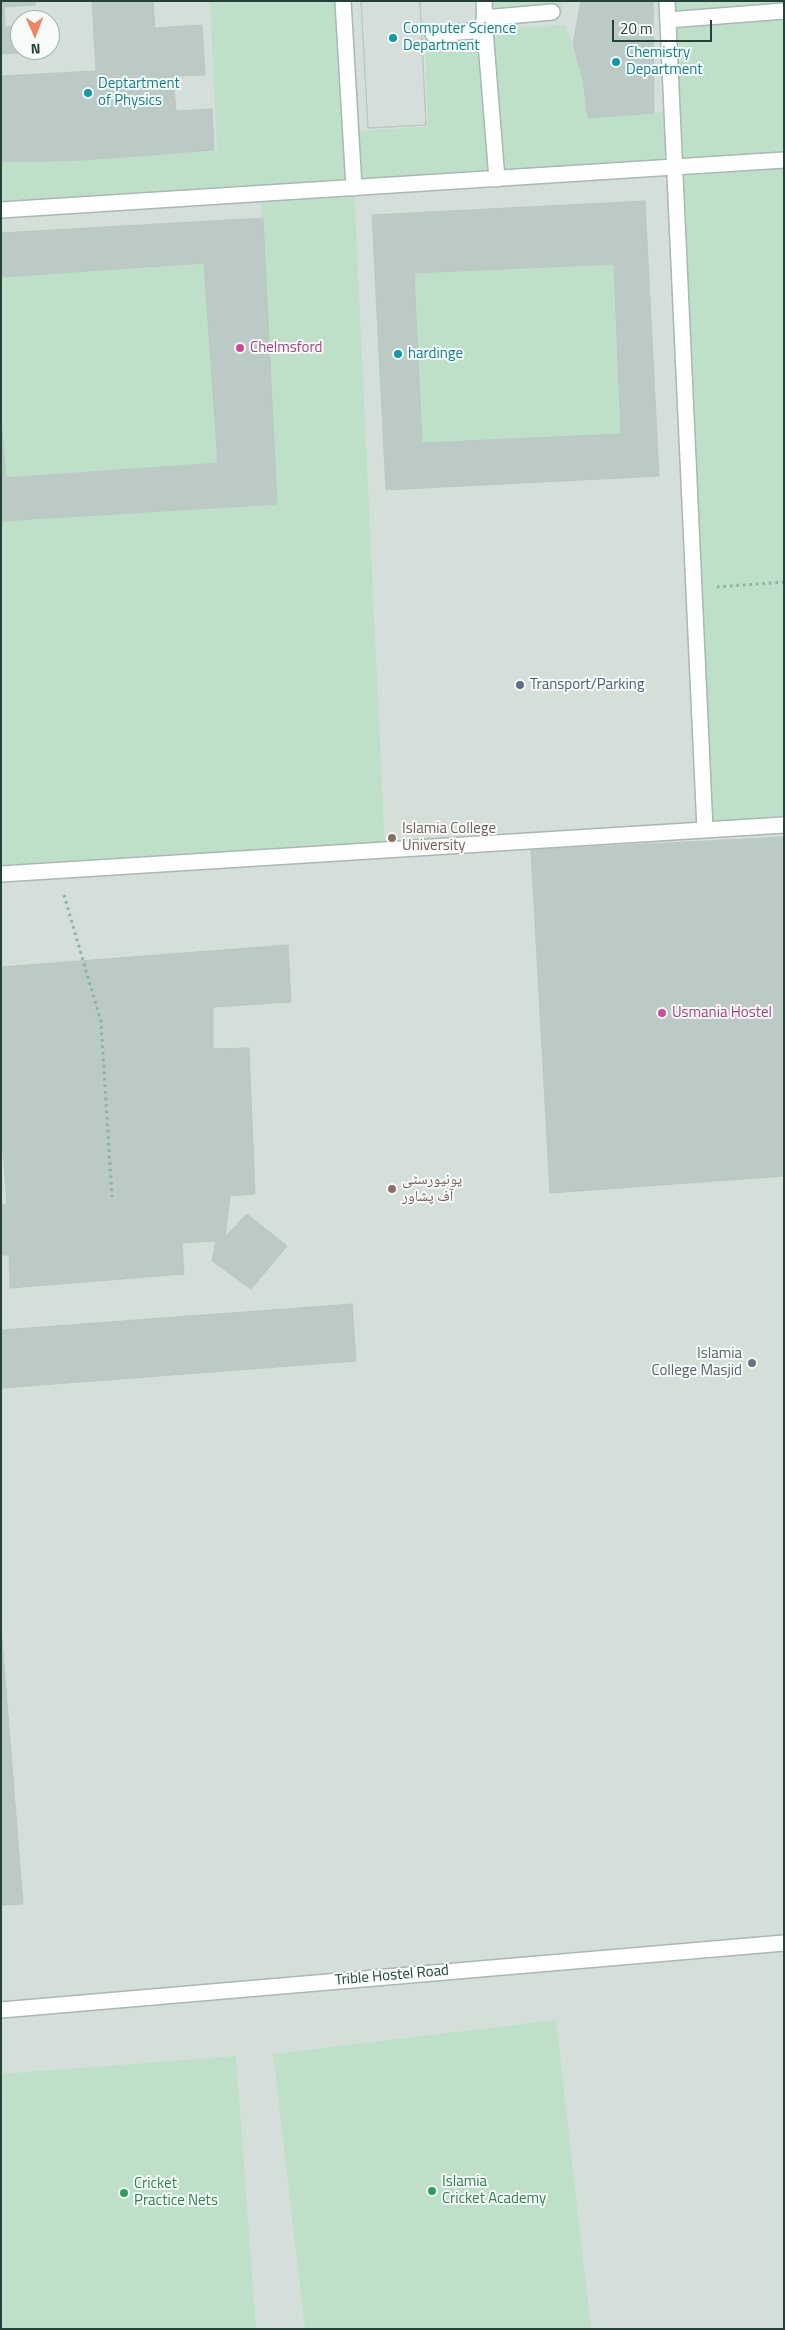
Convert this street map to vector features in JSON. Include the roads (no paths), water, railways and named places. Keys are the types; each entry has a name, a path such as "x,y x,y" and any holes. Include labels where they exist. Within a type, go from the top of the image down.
{"street":[{"path":"343,1 354,188"},
{"path":"484,1 497,178"},
{"path":"667,1 705,830"},
{"path":"668,20 784,11"},
{"path":"484,18 552,12"},
{"path":"434,34 485,30 484,18"},
{"path":"1,210 784,160"},
{"path":"1,874 784,825"},
{"name":"Trible Hostel Road","path":"1,2010 784,1943"}],"place":[{"name":"Computer Science Department","path":"393,38"},
{"name":"Chemistry Department","path":"616,62"},
{"name":"Deptartment of Physics","path":"88,93"},
{"name":"Chelmsford","path":"240,348"},
{"name":"hardinge","path":"398,354"},
{"name":"Transport/Parking","path":"520,685"},
{"name":"Islamia College University","path":"392,838"},
{"name":"Usmania Hostel","path":"662,1013"},
{"name":"یونیورسٹی آف پشاور","path":"392,1189"},
{"name":"Islamia College Masjid","path":"752,1363"},
{"name":"Islamia Cricket Academy","path":"432,2191"},
{"name":"Cricket Practice Nets","path":"124,2193"}]}
